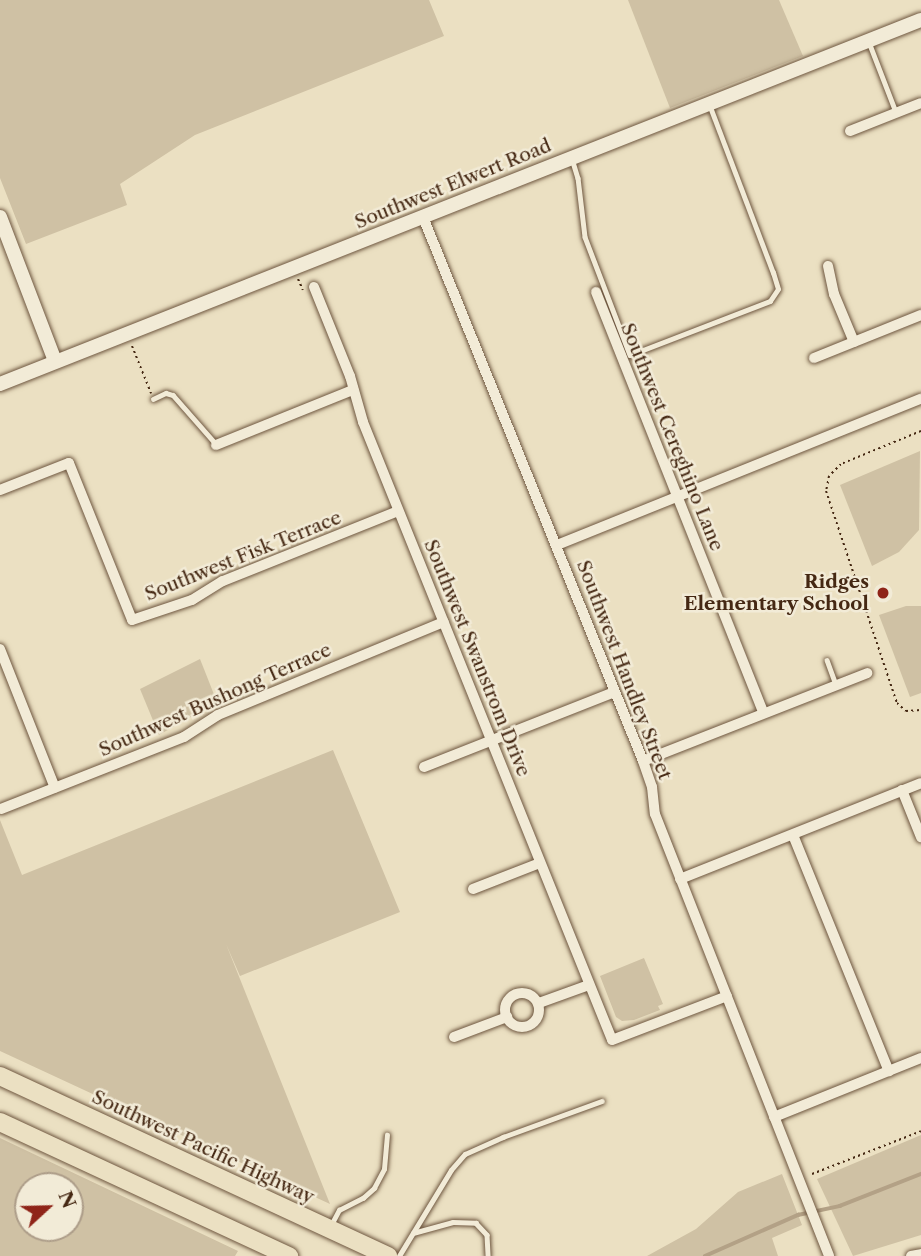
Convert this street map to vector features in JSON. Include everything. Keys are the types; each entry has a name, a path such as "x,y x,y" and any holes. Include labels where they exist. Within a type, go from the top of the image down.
{"highway":[{"name":"Southwest Pacific Highway","path":"0,1076 388,1256"},
{"path":"0,1122 289,1256"}],"main road":[{"name":"Southwest Elwert Road","path":"0,384 55,360 921,20"},
{"path":"0,217 3,236 55,360"}],"street":[{"path":"850,131 921,103"},
{"name":"Southwest Handley Street","path":"423,216 643,761 652,787 655,814 829,1256"},
{"path":"828,266 834,293 853,342"},
{"name":"Southwest Swanstrom Drive","path":"314,288 398,511 612,1040 727,996"},
{"name":"Southwest Cereghino Lane","path":"596,292 763,712"},
{"path":"814,358 921,315"},
{"path":"216,445 353,390"},
{"path":"557,545 921,399"},
{"name":"Southwest Fisk Terrace","path":"0,490 69,463 132,620 192,600 223,581 398,511"},
{"name":"Southwest Bushong Terrace","path":"1,809 184,737 218,715 444,622"},
{"path":"0,649 55,788"},
{"path":"643,761 867,673"},
{"path":"424,768 614,692"},
{"path":"680,879 921,783"},
{"path":"902,790 921,837"},
{"path":"793,835 889,1071"},
{"path":"473,889 540,863"},
{"path":"539,1003 589,985"},
{"path":"507,1017 508,1000 520,993 527,993 539,1003"},
{"path":"507,1017 520,1028 529,1026 538,1016 539,1003"},
{"path":"454,1037 507,1017"},
{"path":"774,1117 921,1058"},
{"path":"911,1256 921,1254"}],"lane":[{"path":"869,41 897,112"},
{"path":"571,157 578,178 585,237 630,355 770,301 778,289 708,104"},
{"path":"153,399 166,393 173,394 216,445"},
{"path":"827,660 836,685"},
{"path":"399,1256 451,1170 465,1154 477,1146 602,1101"},
{"path":"329,1229 339,1210 363,1198 374,1188 384,1169 387,1135"},
{"path":"412,1234 453,1222 477,1223 487,1235 488,1256"}],"path":[{"path":"294,268 303,289 314,288"},
{"path":"126,332 153,399"},
{"path":"921,431 841,464 829,476 826,491 897,703 906,711 921,710"},
{"path":"812,1174 921,1131"}],"shaded area":[{"path":"0,0 429,0 444,36 195,135 120,184 127,205 26,244 0,178"},
{"path":"628,0 779,0 803,56 670,108"},
{"path":"920,451 919,530 899,552 872,566 840,485"},
{"path":"906,606 921,606 921,693 910,697 879,615"},
{"path":"200,659 217,702 159,735 140,689"},
{"path":"333,750 400,912 240,976 226,944 330,1204 0,1051 0,820 22,875"},
{"path":"644,958 663,1004 658,1006 660,1010 634,1020 622,1021 616,1017 600,976"},
{"path":"921,1135 921,1235 853,1256 817,1179"},
{"path":"0,1138 72,1172 14,1172 14,1242 84,1242 84,1178 238,1251 235,1256 0,1256"},
{"path":"782,1174 802,1225 772,1238 778,1256 647,1256 696,1229 738,1192"}],"waterway":[{"path":"705,1256 798,1215 840,1206 921,1174"}],"place":[{"name":"Ridges Elementary School","path":"883,593"}]}
